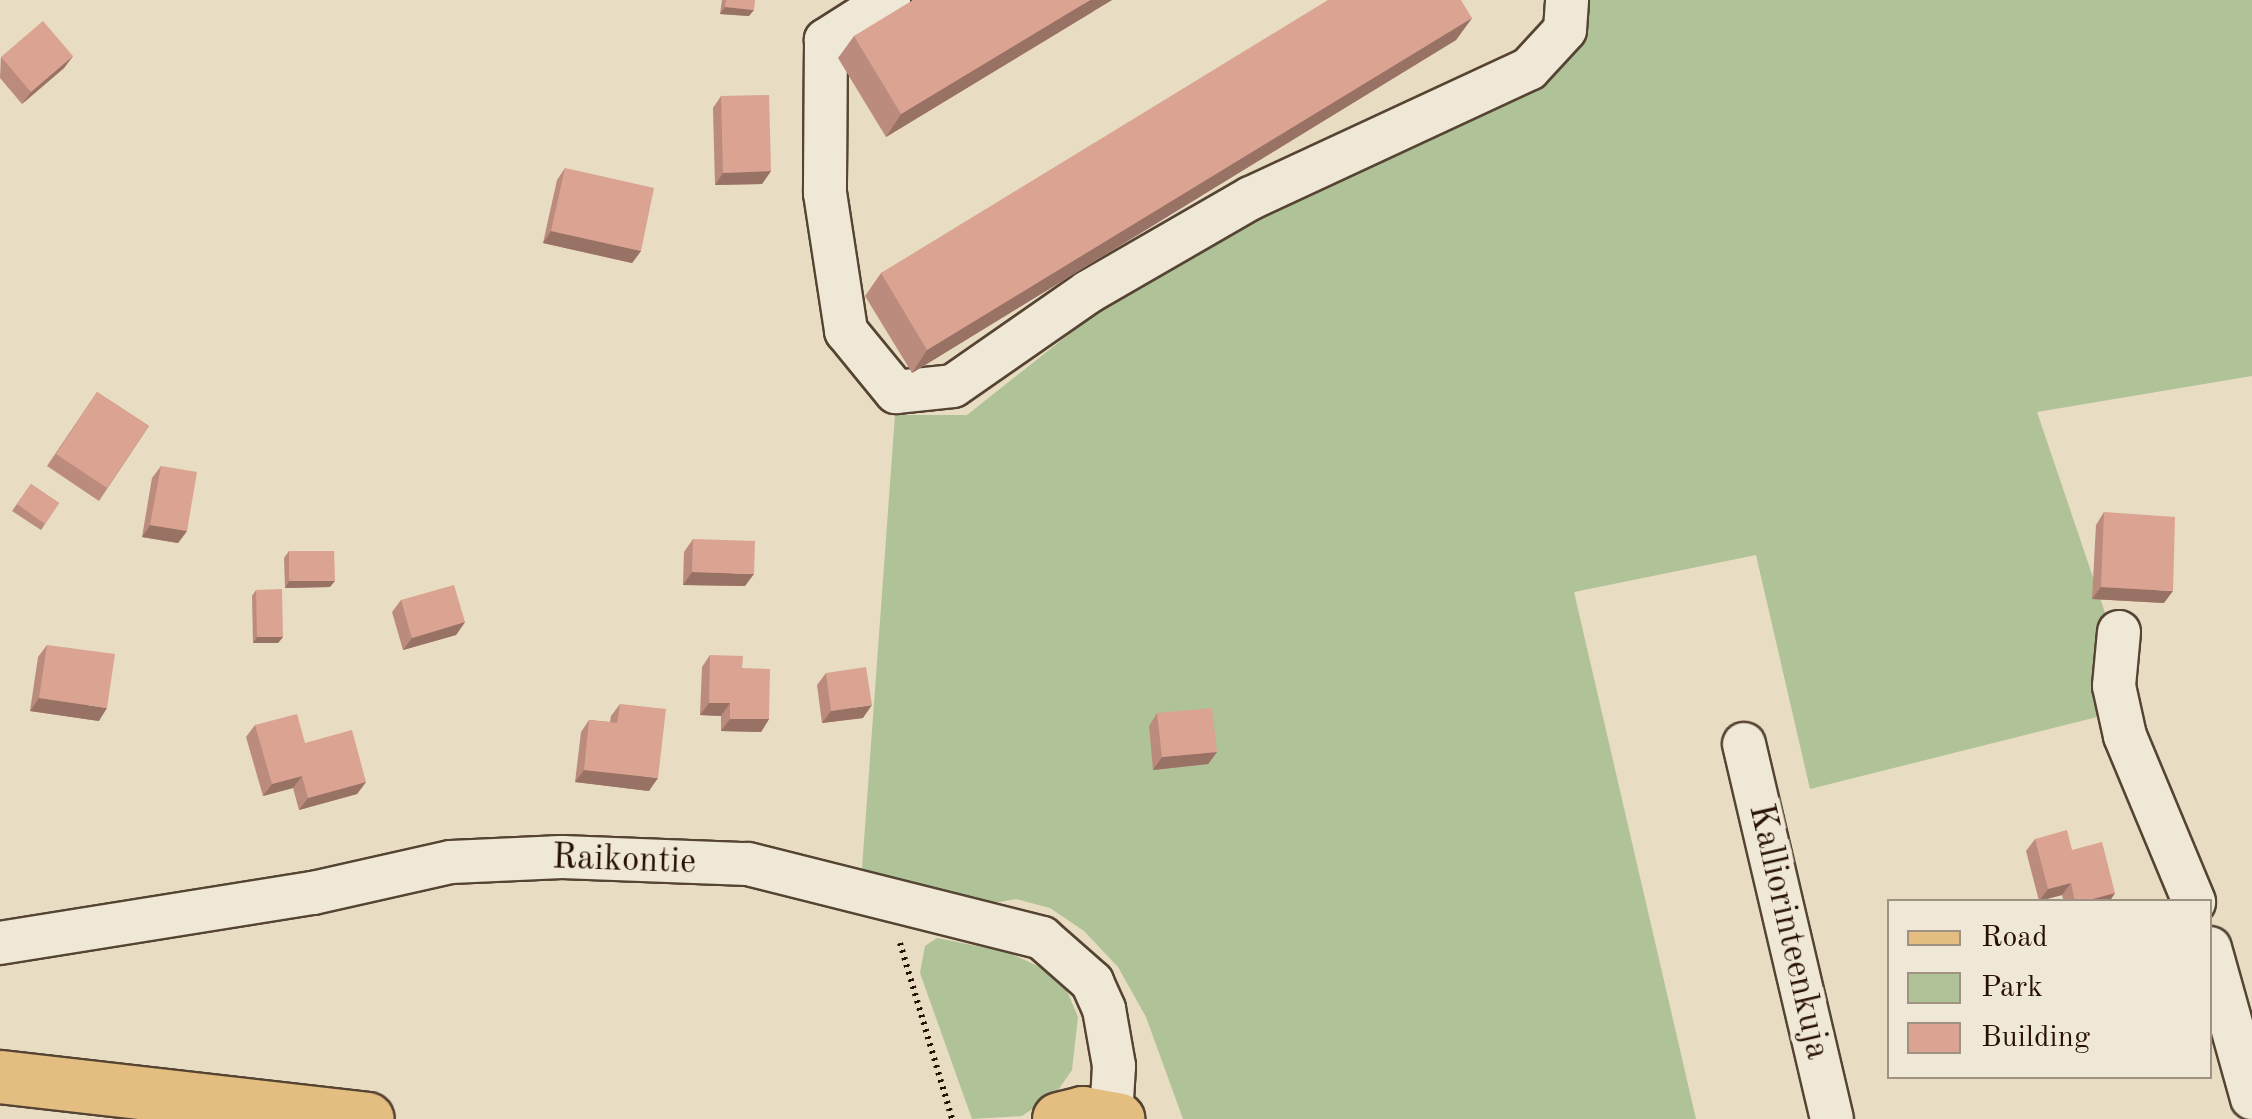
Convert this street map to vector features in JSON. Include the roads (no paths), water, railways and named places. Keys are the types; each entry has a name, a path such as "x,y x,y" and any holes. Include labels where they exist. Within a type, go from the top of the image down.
{"main road":[{"path":"0,1077 368,1119"},
{"path":"1059,1119 1114,1117"}],"street":[{"path":"889,0 826,40 825,194 846,330 896,392 953,386 1088,292 1252,198 1528,69 1565,30 1566,0"},
{"path":"2119,632 2114,686 2125,736 2193,899"},
{"name":"Kalliorinteenkuja","path":"1744,744 1832,1119"},
{"name":"Raikontie","path":"0,943 313,893 451,862 562,857 748,864 860,896 1016,928 1069,957 1104,1009 1114,1066 1114,1117"},
{"path":"2212,955 2252,1098"}]}
